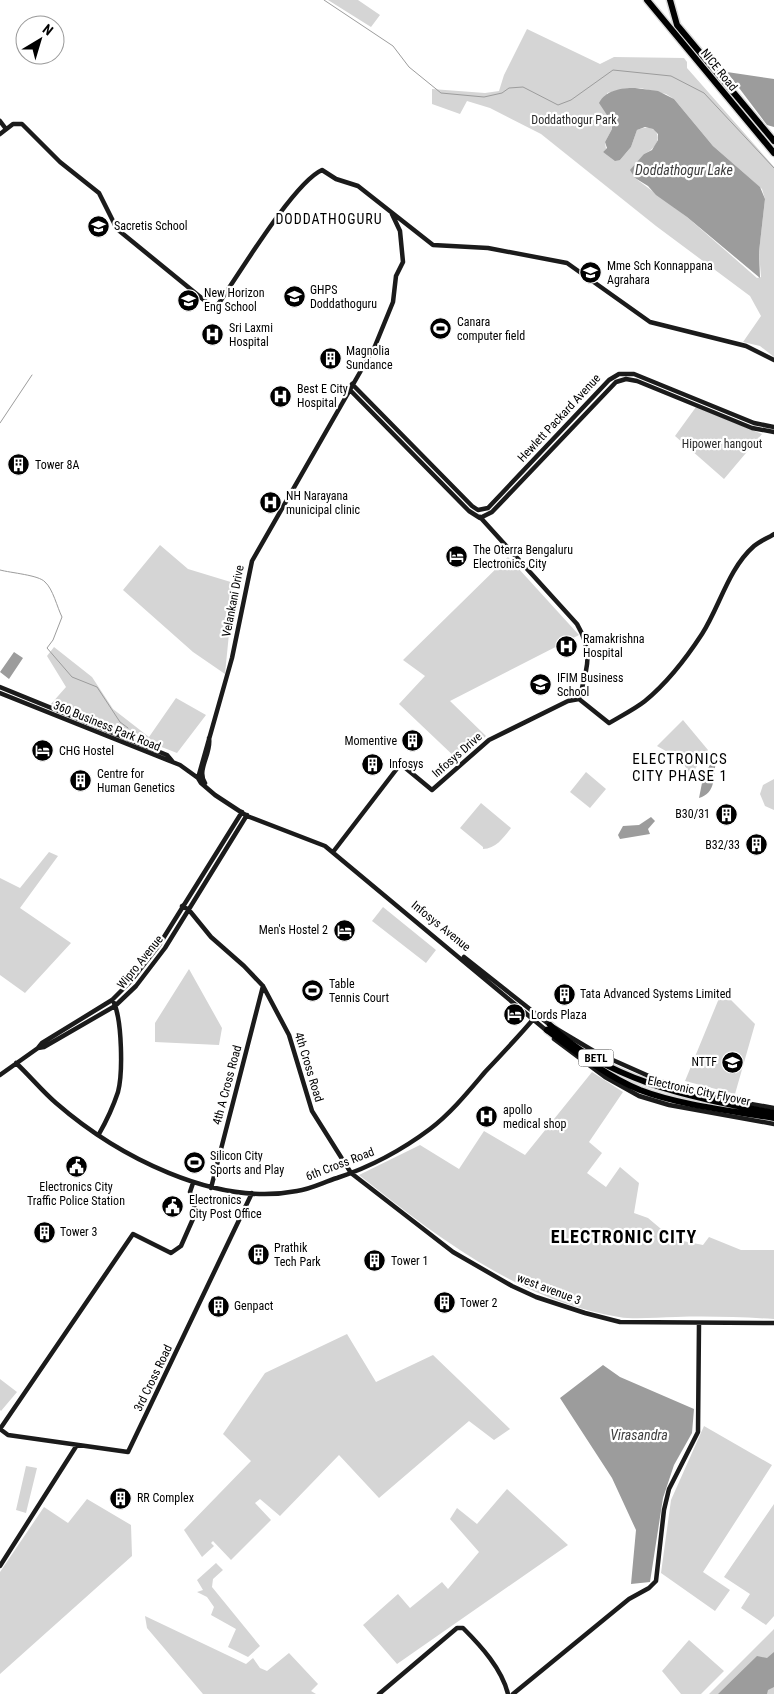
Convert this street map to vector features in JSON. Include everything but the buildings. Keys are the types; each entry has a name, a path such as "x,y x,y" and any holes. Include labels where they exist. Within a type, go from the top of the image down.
{"highway":[{"name":"NICE Road","path":"647,0 774,153"},
{"name":"NICE Road","path":"670,0 677,25 774,141"},
{"path":"760,125 774,134"},
{"name":"Electronic City Flyover","path":"549,1028 591,1056 647,1082 699,1099 774,1113"},
{"name":"Electronic City Flyover","path":"549,1028 607,1073 641,1090 694,1104 774,1118"}],"street":[{"path":"0,121 6,129"},
{"path":"0,134 16,122 22,124 60,162 99,193 117,229 215,310 295,192 314,174 322,170 336,178 358,186 436,246 488,248 567,262 650,322 746,346 774,360"},
{"name":"Velankani Drive","path":"198,778 198,770 232,658 252,561 375,346 393,302 396,276 403,262 400,231 392,213"},
{"name":"Hewlett Packard Avenue","path":"480,510 488,508 613,376 624,373 634,374 754,423 774,427"},
{"path":"613,376 616,382"},
{"name":"Hewlett Packard Avenue","path":"482,518 616,382 630,379 752,428 774,432"},
{"path":"351,386 472,506 480,510 482,518"},
{"path":"351,386 463,505 482,518 577,624 583,633 589,657 579,699 610,723 644,701 660,687 701,635 715,611 728,582 748,553 755,545 774,534"},
{"name":"360 Business Park Road","path":"0,688 167,754 172,761"},
{"name":"360 Business Park Road","path":"0,693 172,761"},
{"name":"Infosys Drive","path":"333,851 399,766 403,766 432,790 489,740 568,701 579,699"},
{"path":"209,738 210,744 202,778 206,785 222,799"},
{"path":"172,761 198,778 204,786 222,799 247,815 314,838 333,851"},
{"path":"188,771 195,772 198,770"},
{"name":"Wipro Avenue","path":"0,1074 38,1048 42,1042 112,1000 130,982 159,945 242,812"},
{"name":"Wipro Avenue","path":"38,1048 44,1047 115,1006 136,986 160,956 247,815"},
{"name":"Infosys Avenue","path":"333,851 347,866 549,1028"},
{"name":"Infosys Avenue","path":"333,851 502,990"},
{"name":"4th Cross Road","path":"182,906 189,910 211,937 248,969 263,986 290,1035 312,1112 351,1173"},
{"name":"4th A Cross Road","path":"211,1188 263,986"},
{"path":"98,1134 110,1114 118,1089 121,1038 115,1006 112,1000"},
{"name":"6th Cross Road","path":"16,1063 56,1103 98,1134 167,1173 211,1188 252,1193 298,1191 351,1173 400,1150 431,1129 455,1107 536,1017"},
{"path":"549,1028 597,1054 660,1081 717,1098 774,1108"},
{"path":"549,1028 568,1050 627,1091 669,1105 774,1124"},
{"name":"west avenue 3","path":"351,1173 453,1252 512,1286 536,1297 584,1313 620,1322 774,1323"},
{"path":"0,1429 133,1234 171,1253 182,1246 196,1212 190,1192 193,1183"},
{"name":"3rd Cross Road","path":"0,1429 8,1435 128,1452 248,1206 252,1193"},
{"path":"513,1694 628,1599 649,1588 656,1581 664,1510 669,1489 698,1432 699,1323"},
{"path":"0,1566 77,1445"},
{"path":"378,1694 457,1628 463,1628 477,1642 504,1681 508,1694"}],"green space":[{"path":"328,0 358,0 380,15 371,27"},
{"name":"Doddathogur Park","path":"527,29 600,64 614,57 684,58 687,62 687,68 774,167 774,357 760,346 743,342 761,316 750,296 656,226 541,134 490,108 467,101 460,114 432,104 432,89 485,93 499,91 504,75","holes":["640,88 666,94 674,99 713,146 762,189 765,199 759,252 761,277 757,278 687,217 635,178 644,154 651,150 658,140 655,131 651,128 637,130 631,147 620,160 603,152 606,149 605,142 612,129 607,116 607,93 623,89"]},
{"name":"Hipower hangout","path":"696,407 762,434 724,479 675,436"},
{"path":"160,545 188,569 234,583 225,674 193,652 123,590"},
{"path":"508,557 579,635 450,701 486,736 458,760 399,704 425,676 403,660"},
{"path":"54,647 92,677 113,709 149,737 176,698 206,715 177,753 51,704 66,687 47,656"},
{"path":"683,720 708,750 691,775 680,759 657,746"},
{"path":"586,772 606,789 590,808 570,792"},
{"path":"774,779 774,810 765,806 760,794 763,785"},
{"path":"481,803 511,828 496,845 483,849 460,828"},
{"path":"49,852 58,856 20,908 71,943 25,993 0,975 0,878 20,888"},
{"path":"383,907 436,950 426,963 372,921"},
{"path":"189,969 222,1028 219,1045 155,1042 155,1023"},
{"name":"NTTF","path":"722,991 755,1024 735,1094 685,1081"},
{"path":"592,1072 623,1092 589,1142 602,1153 587,1173 606,1187 620,1167 639,1183 634,1213 648,1218 673,1239 703,1245 709,1237 741,1250 774,1250 774,1319 712,1317 626,1318 582,1309 513,1281 480,1263 418,1221 359,1175 420,1145 459,1169 484,1131 525,1155"},
{"path":"347,1334 376,1382 433,1355 510,1429 494,1440 469,1421 379,1498 339,1455 280,1516 260,1499 255,1503 271,1520 231,1560 213,1541 211,1543 214,1546 202,1557 184,1530 251,1461 223,1434 265,1373"},
{"path":"0,1379 17,1392 1,1411 0,1410"},
{"path":"704,1426 772,1465 703,1572 730,1590 715,1611 661,1573 671,1500"},
{"path":"26,1466 37,1468 26,1513 16,1510"},
{"path":"507,1489 568,1545 397,1664 363,1625 398,1594 410,1608 442,1582 448,1589 479,1552 450,1519 457,1508 477,1524"},
{"path":"87,1499 131,1525 132,1556 0,1674 0,1572 44,1507 68,1523"},
{"path":"774,1504 774,1616 766,1625 741,1608 750,1594 724,1577"},
{"path":"216,1563 223,1570 213,1579 212,1587 260,1646 248,1657 228,1647 236,1629 211,1615 214,1607 207,1597 197,1592 203,1590 197,1580"},
{"path":"145,1616 246,1664 253,1658 260,1668 267,1671 289,1653 318,1684 311,1691 316,1694 203,1694 147,1628"},
{"path":"774,1629 774,1694 709,1694"},
{"path":"689,1640 724,1671 701,1694 681,1694 662,1671"}],"water":[{"path":"727,72 774,79 774,127 767,125"},
{"name":"Doddathogur Lake","path":"635,88 658,91 674,99 713,146 760,187 765,199 759,252 760,278 687,217 635,178 630,170 644,154 652,150 658,140 658,134 653,129 645,127 637,130 631,147 620,160 615,161 603,152 607,148 605,142 612,129 611,121 599,103 606,95 619,89"},
{"path":"14,652 23,658 9,679 0,672"},
{"path":"713,759 716,761 713,783 709,792 699,798 703,778"},
{"path":"651,817 655,821 648,829 650,834 620,839 618,835 623,826 639,825"},
{"name":"Virasandra","path":"603,1365 620,1377 694,1409 692,1433 674,1465 663,1498 650,1582 631,1584 636,1530 612,1478 560,1398"},
{"path":"774,1652 774,1687 768,1690 767,1694 718,1694 757,1656 767,1658"}],"waterway":[{"path":"324,0 393,46 409,67 441,93 484,97 502,93 509,88 523,87 558,105 571,100 613,70 671,76 704,93 774,168"},
{"path":"0,423 32,375"},
{"path":"0,570 37,578 48,585 62,617 53,640 47,648 72,677 97,687 120,722 128,728"}],"place":[{"name":"Sacretis School","path":"98,226"},
{"name":"Mme Sch Konnappana Agrahara","path":"591,273"},
{"name":"GHPS Doddathoguru","path":"294,297"},
{"name":"New Horizon Eng School","path":"188,300"},
{"name":"Canara computer field","path":"441,329"},
{"name":"Sri Laxmi Hospital","path":"213,335"},
{"name":"Magnolia Sundance","path":"330,358"},
{"name":"Best E City Hospital","path":"281,396"},
{"name":"Tower 8A","path":"19,465"},
{"name":"NH Narayana municipal clinic","path":"270,503"},
{"name":"The Oterra Bengaluru Electronics City","path":"457,557"},
{"name":"Ramakrishna Hospital","path":"567,646"},
{"name":"IFIM Business School","path":"541,685"},
{"name":"Momentive","path":"413,741"},
{"name":"CHG Hostel","path":"43,751"},
{"name":"Infosys","path":"373,764"},
{"name":"Centre for Human Genetics","path":"81,781"},
{"name":"B30/31","path":"726,814"},
{"name":"B32/33","path":"756,845"},
{"name":"Men's Hostel 2","path":"344,930"},
{"name":"Table Tennis Court","path":"313,991"},
{"name":"Tata Advanced Systems Limited","path":"564,994"},
{"name":"Lords Plaza","path":"515,1015"},
{"name":"NTTF","path":"733,1062"},
{"name":"apollo medical shop","path":"487,1117"},
{"name":"Silicon City Sports and Play","path":"194,1163"},
{"name":"Electronics City Traffic Police Station","path":"76,1166"},
{"name":"Electronics City Post Office","path":"173,1207"},
{"name":"Tower 3","path":"44,1232"},
{"name":"Prathik Tech Park","path":"258,1255"},
{"name":"Tower 1","path":"375,1261"},
{"name":"Tower 2","path":"444,1303"},
{"name":"Genpact","path":"218,1306"},
{"name":"RR Complex","path":"121,1498"}],"district":[{"name":"DODDATHOGURU","path":"329,219"},
{"name":"ELECTRONICS CITY PHASE 1","path":"680,768"},
{"name":"ELECTRONIC CITY","path":"624,1236"}]}
